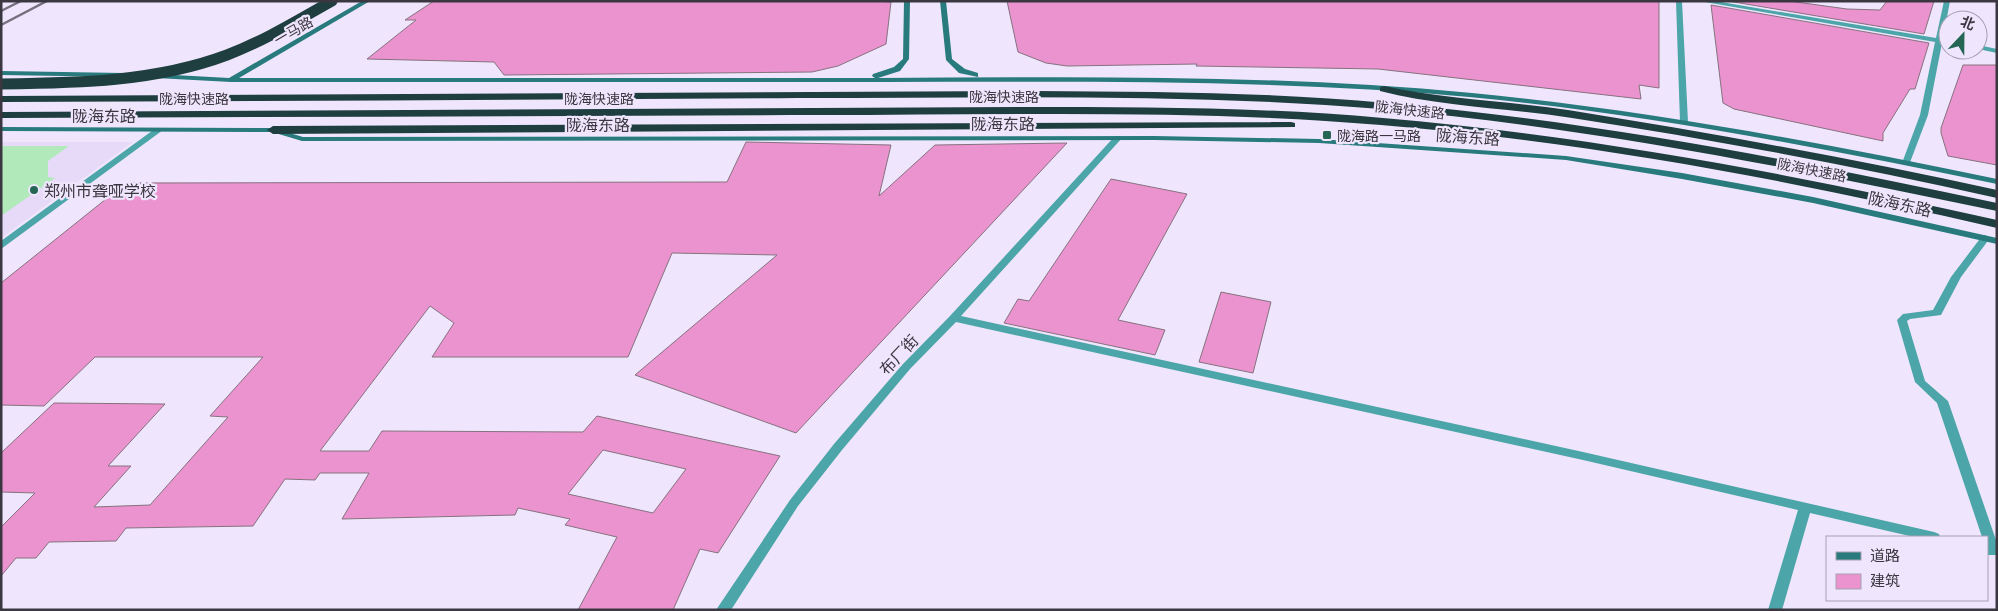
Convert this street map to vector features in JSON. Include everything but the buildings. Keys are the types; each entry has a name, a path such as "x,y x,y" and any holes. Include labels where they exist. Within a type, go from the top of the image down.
{"highway":[{"path":"1,84 82,82 130,78 177,69 226,55 253,44 332,1"},
{"path":"1384,89 1417,97 1536,109 1770,148 1997,194"},
{"name":"陇海快速路","path":"1,99 1095,94 1302,100 1433,110 1524,121 1806,168 1997,207"},
{"name":"陇海快速路","path":"1,115 1140,111 1331,117 1502,133 1617,149 1728,168 1921,206 1997,224"},
{"path":"273,130 1274,124 1333,126 1473,136 1502,133"}],"street":[{"name":"一马路","path":"230,80 367,1"},
{"path":"851,80 883,74 904,65 907,55 908,1"},
{"path":"943,1 949,60 962,71 990,78"},
{"path":"1679,1 1684,122"},
{"path":"1702,1 1938,41 1924,115 1906,163"},
{"path":"1,73 54,72 230,80 851,80 990,78 1177,80 1384,89 1479,96 1684,122 1764,135 1997,182"},
{"name":"陇海东路","path":"1,129 273,130 302,139 1118,138 1319,141 1566,158 1682,176 1813,200 1997,241"},
{"path":"1,246 159,130"},
{"name":"布厂街","path":"723,610 794,503 838,447 906,367 954,318 1118,138"},
{"path":"1985,238 1956,277 1937,313 1907,316 1902,320 1920,382 1942,401 1988,536"},
{"path":"954,318 1930,536"},
{"path":"1775,610 1805,507"},
{"path":"1988,537 1993,552 1988,550"}],"shaded area":[{"name":"郑州市聋哑学校","path":"1,142 133,142 1,238"}],"green space":[{"path":"1,146 69,146 48,161 48,177 55,178 1,216"}],"railway":[{"path":"1,11 21,1"},
{"path":"1,25 47,1"}],"place":[{"name":"陇海路一马路","path":"1327,135"},
{"name":"郑州市聋哑学校","path":"34,190"}]}
